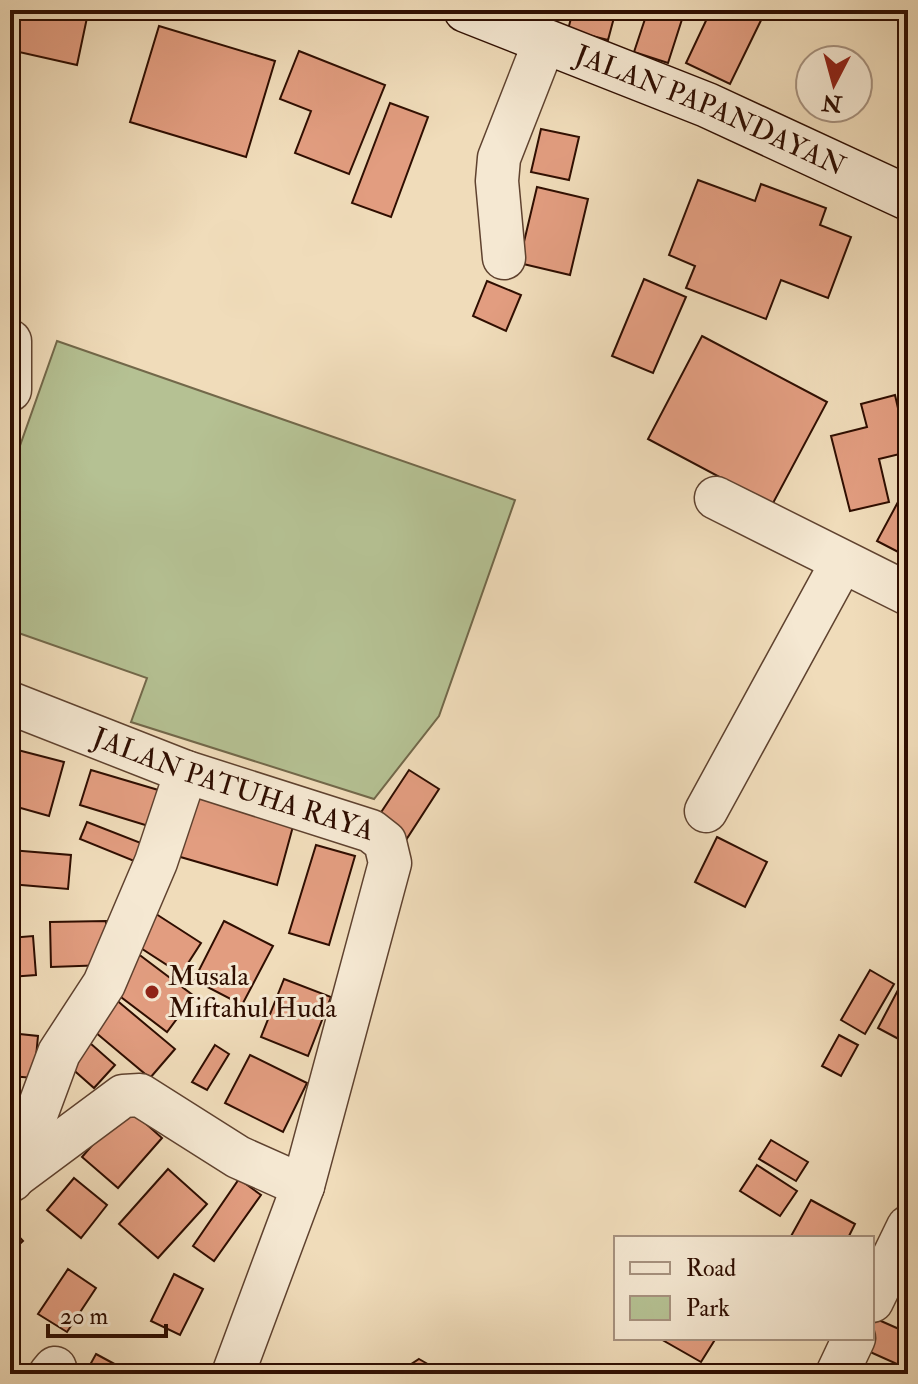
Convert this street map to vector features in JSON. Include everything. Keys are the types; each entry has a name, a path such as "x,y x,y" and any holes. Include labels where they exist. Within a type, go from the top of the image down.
{"main road":[{"name":"JALAN PAPANDAYAN","path":"466,10 707,105 908,198"}],"street":[{"path":"504,258 497,181 499,158 544,43"},
{"path":"10,341 10,390"},
{"path":"716,498 908,594"},
{"path":"706,811 842,562"},
{"name":"JALAN PATUHA RAYA","path":"10,703 186,772 371,831 385,842 390,863 303,1186 233,1374"},
{"path":"11,1180 59,1053 104,984 129,927 156,862 186,772"},
{"path":"11,1180 123,1096 140,1095 238,1157 303,1186"},
{"path":"874,1297 908,1227"},
{"path":"837,1374 853,1340"}],"green space":[{"path":"57,341 515,500 439,716 374,799 131,722 147,678 10,630 10,474"}],"building":[{"path":"10,10 88,13 77,65 10,50"},
{"path":"573,10 616,10 608,40 568,30"},
{"path":"648,10 685,10 668,63 634,52"},
{"path":"711,10 766,10 730,84 686,63"},
{"path":"159,26 275,61 246,157 130,122"},
{"path":"299,51 385,85 349,174 295,153 311,111 280,99"},
{"path":"390,103 428,117 391,217 352,203"},
{"path":"541,129 579,137 569,180 531,172"},
{"path":"698,180 755,201 761,184 826,208 820,225 851,237 828,298 781,280 766,319 686,288 695,266 669,255"},
{"path":"537,187 588,199 570,275 519,263"},
{"path":"644,279 686,297 653,373 612,356"},
{"path":"487,281 521,295 506,331 473,316"},
{"path":"702,336 827,402 772,505 648,439"},
{"path":"895,395 908,452 879,459 889,502 850,511 831,436 867,427 861,404"},
{"path":"905,489 908,491 908,557 877,541"},
{"path":"10,748 64,762 49,816 10,805"},
{"path":"91,770 165,792 155,828 80,805"},
{"path":"409,770 439,789 404,843 374,823"},
{"path":"195,791 295,819 277,885 177,856"},
{"path":"87,822 146,845 139,863 80,839"},
{"path":"717,837 767,862 745,907 695,882"},
{"path":"316,845 355,856 329,945 289,933"},
{"path":"10,850 71,855 68,889 10,884"},
{"path":"153,912 201,943 181,974 133,943"},
{"path":"106,921 107,965 51,967 50,922"},
{"path":"224,921 273,946 242,1005 194,980"},
{"path":"33,936 36,975 10,977 10,938"},
{"name":"Musala Miftahul Huda","path":"137,953 194,996 167,1032 109,988"},
{"path":"870,970 894,984 865,1034 841,1020"},
{"path":"908,971 908,1044 878,1028"},
{"path":"284,979 331,997 308,1056 261,1037"},
{"path":"108,993 175,1049 150,1078 83,1022"},
{"path":"10,1033 38,1036 34,1078 10,1076"},
{"path":"839,1035 858,1045 841,1076 822,1066"},
{"path":"82,1036 115,1065 94,1088 61,1059"},
{"path":"215,1045 229,1054 207,1090 192,1082"},
{"path":"250,1055 307,1083 283,1132 225,1103"},
{"path":"126,1106 162,1138 118,1188 82,1157"},
{"path":"771,1140 808,1162 796,1181 759,1159"},
{"path":"757,1165 797,1191 780,1216 740,1191"},
{"path":"168,1169 207,1204 158,1258 119,1224"},
{"path":"74,1178 107,1205 81,1238 47,1210"},
{"path":"239,1179 261,1195 214,1261 193,1246"},
{"path":"811,1200 855,1224 849,1236 791,1236"},
{"path":"10,1227 23,1241 10,1253"},
{"path":"68,1269 96,1288 67,1332 38,1314"},
{"path":"174,1274 203,1289 180,1335 151,1321"},
{"path":"874,1318 908,1333 908,1369 859,1347 874,1340"},
{"path":"662,1340 715,1340 701,1362"},
{"path":"96,1354 133,1374 85,1374"},
{"path":"10,1356 29,1370 25,1374 10,1374"},
{"path":"419,1359 445,1374 396,1374"}],"place":[{"name":"Musala Miftahul Huda","path":"152,992"}]}
